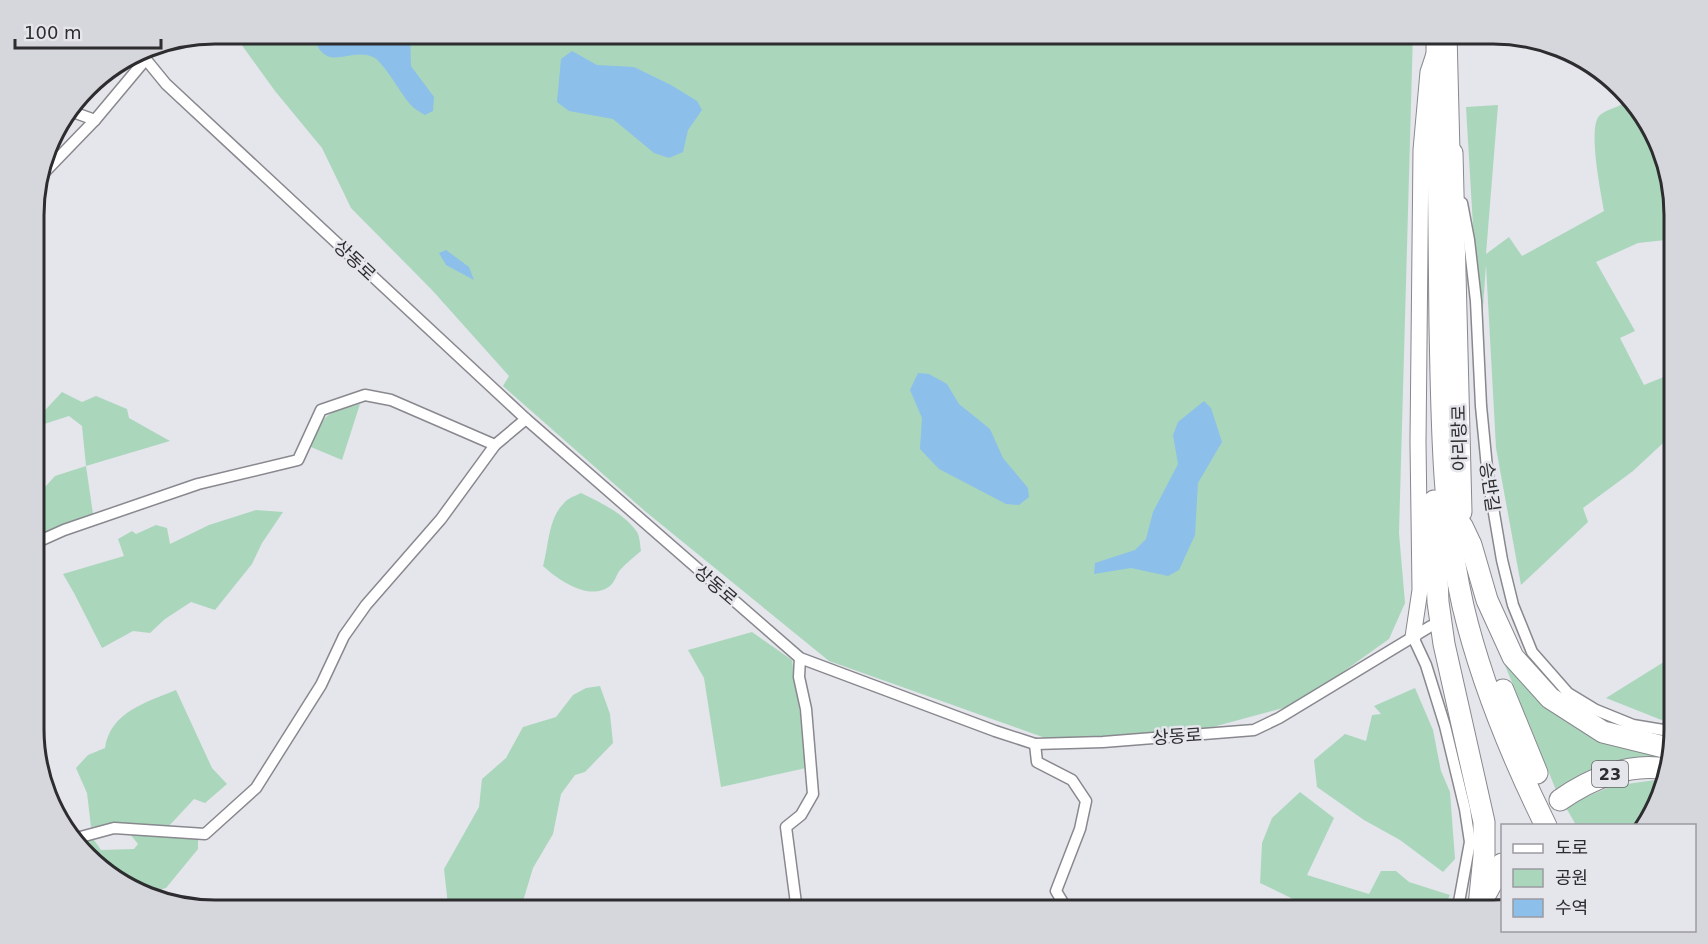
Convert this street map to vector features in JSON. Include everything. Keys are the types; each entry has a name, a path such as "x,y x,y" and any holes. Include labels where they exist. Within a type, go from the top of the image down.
{"highway":[{"name":"아리랑로","path":"1441,44 1441,402 1450,531 1463,604 1483,678 1537,824"},
{"name":"아리랑로","path":"1452,153 1464,552 1488,655 1560,824"},
{"path":"1441,402 1436,418 1433,447 1438,602 1456,703 1484,822 1484,856 1479,900"},
{"path":"1462,526 1471,546 1487,600 1513,657 1550,698 1603,732 1664,736"},
{"name":"23","path":"1560,800 1582,784 1621,771 1660,768"},
{"path":"1483,900 1501,868"}],"main road":[{"path":"1413,637 1420,590 1418,442 1421,150 1428,72 1438,44"},
{"name":"아리랑로","path":"1442,44 1452,153"}],"street":[{"name":"상동로","path":"146,58 166,84 526,419 800,658 1035,744 1103,742 1254,730 1284,715 1431,626"},
{"path":"51,166 95,120 138,61"},
{"path":"77,114 95,120"},
{"name":"승반길","path":"1452,153 1460,155 1462,207 1469,240 1476,301 1480,406 1488,478 1510,594 1532,652 1568,693 1596,710 1664,735"},
{"path":"43,539 198,484 298,460 321,410 365,395 391,400 495,445"},
{"path":"82,837 114,828 204,834 256,788 321,685 344,636 366,605 441,519 495,445 526,419"},
{"path":"1497,600 1510,594"},
{"path":"1413,637 1426,665 1445,726 1470,842 1459,900"},
{"path":"796,900 786,827 801,815 813,794 806,709 799,677 800,658"},
{"path":"1035,744 1037,762 1072,780 1086,801 1080,829 1056,891 1061,900"}],"green space":[{"path":"241,44 1413,44 1399,533 1405,603 1389,639 1298,704 1198,731 1051,740 829,661 646,512 503,386 509,376 432,290 351,208 322,148 275,91"},
{"path":"1622,104 1636,120 1655,160 1664,204 1664,240 1638,243 1596,262 1635,331 1620,338 1644,385 1664,377 1664,442 1633,471 1583,508 1588,522 1521,585 1496,448 1486,265 1482,321 1473,226 1466,107 1498,105 1486,254 1509,237 1522,256 1604,211 1596,160 1596,122 1600,115"},
{"path":"62,392 82,402 96,396 127,409 129,418 170,441 86,466 82,426 69,416 43,424 43,412"},
{"path":"360,404 342,460 311,447 327,416"},
{"path":"86,466 93,514 43,534 43,489 55,476"},
{"path":"581,493 619,514 632,526 637,532 641,551 627,562 610,586 593,592 566,583 543,566 550,533 559,509 566,501"},
{"path":"256,510 283,512 262,543 252,564 215,610 191,602 165,619 150,633 133,631 102,648 63,574 124,556 118,539 132,531 136,534 156,525 167,528 170,544 209,525"},
{"path":"752,632 792,660 806,768 721,787 704,678 688,650"},
{"path":"1500,653 1574,724 1663,751 1660,765 1556,790"},
{"path":"1664,662 1664,721 1606,698"},
{"path":"600,686 610,714 613,743 585,772 575,775 561,794 553,834 533,868 523,900 447,900 444,869 479,807 482,779 506,758 523,727 556,717 573,695 586,688"},
{"path":"1415,688 1433,730 1441,771 1450,792 1455,859 1443,872 1400,840 1364,820 1317,787 1314,760 1345,734 1366,741 1372,715 1381,714 1374,706"},
{"path":"176,690 212,768 227,784 205,803 194,799 168,827 139,824 91,827 87,793 76,768 88,755 105,748 114,725 122,717 142,704"},
{"path":"1656,780 1647,805 1636,824 1575,824 1565,806 1612,786"},
{"path":"1300,792 1334,818 1307,875 1369,894 1381,871 1396,871 1409,882 1450,895 1448,900 1295,900 1260,883 1262,843 1272,818"},
{"path":"130,834 198,839 198,849 166,888 158,890 129,878 102,858 88,844 87,840 94,840 101,850 134,849 138,844"}],"water":[{"path":"317,44 410,44 411,66 434,97 433,111 425,115 413,107 382,65 373,57 354,55 331,57 324,54"},
{"path":"572,51 597,65 634,67 697,101 702,110 688,130 683,152 669,158 654,153 613,119 569,111 557,102 561,59"},
{"path":"446,250 469,267 474,280 446,265 439,253"},
{"path":"918,373 929,374 947,384 959,404 990,429 1003,458 1028,488 1029,497 1019,505 1006,504 939,469 920,449 922,418 910,390"},
{"path":"1204,401 1211,408 1222,442 1198,483 1195,535 1179,570 1168,576 1131,568 1094,574 1095,563 1135,550 1146,539 1153,512 1178,464 1173,435 1178,422"}]}
